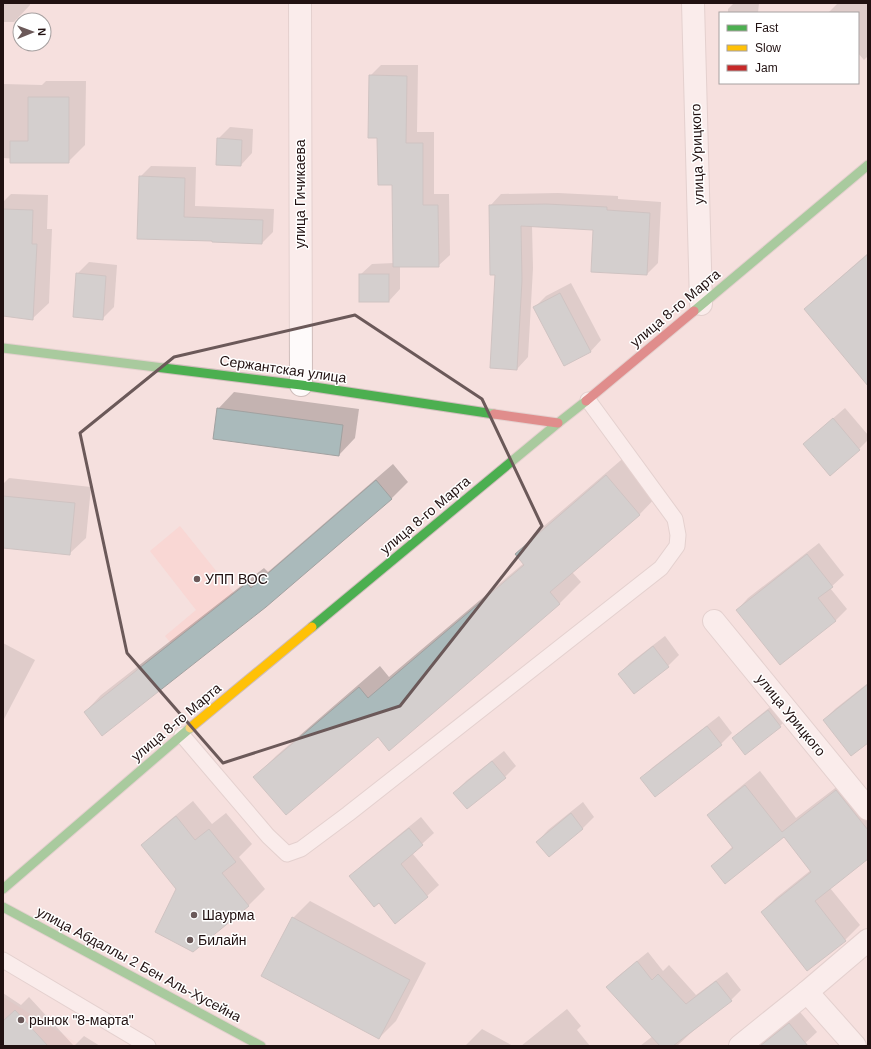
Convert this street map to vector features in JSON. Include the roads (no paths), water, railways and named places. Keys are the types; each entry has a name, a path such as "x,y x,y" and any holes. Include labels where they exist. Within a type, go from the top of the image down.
{"street":[{"name":"улица Гичикаева","path":"300,3 301,385"},
{"name":"улица Урицкого","path":"693,3 701,304"},
{"name":"улица 8-го Марта","path":"3,889 182,736 558,423 588,400 868,165"},
{"name":"Сержантская улица","path":"3,348 301,385 558,423"},
{"name":"улица Урицкого","path":"714,621 868,809"},
{"name":"улица Абдаллы 2 Бен Аль-Хусейна","path":"3,908 261,1046"},
{"path":"740,1046 868,940"},
{"path":"807,992 855,1046"}],"lane":[{"path":"182,736 268,836 287,854 301,849 348,814 661,568 677,546 678,535 675,519 588,400"},
{"path":"3,960 148,1046"}],"place":[{"name":"УПП ВОС","path":"197,579"},
{"name":"Шаурма","path":"194,915"},
{"name":"Билайн","path":"190,940"},
{"name":"рынок \"8-марта\"","path":"21,1020"}]}
